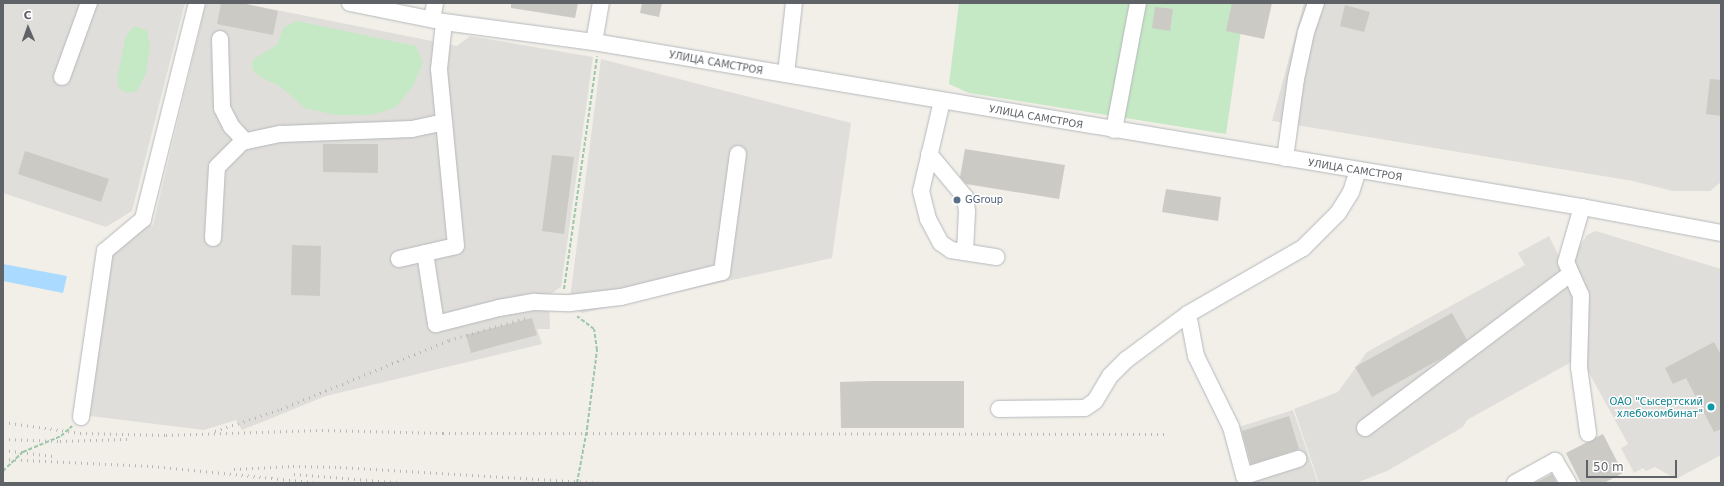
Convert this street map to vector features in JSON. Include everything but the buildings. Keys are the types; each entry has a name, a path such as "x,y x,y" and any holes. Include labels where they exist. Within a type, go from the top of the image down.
{"street":[{"path":"62,77 89,3"},
{"path":"82,417 105,251 143,219 196,3"},
{"name":"УЛИЦА САМСТРОЯ","path":"350,3 438,21 786,74 1582,207 1721,233"},
{"path":"399,259 456,246 439,69 438,21 435,3"},
{"path":"596,46 601,3"},
{"path":"786,74 794,3"},
{"path":"1114,130 1138,3"},
{"path":"1285,158 1306,32 1316,3"},
{"path":"220,39 222,108 231,126 245,141"},
{"path":"942,101 922,191 928,219 941,243 951,250 996,257"},
{"path":"213,238 217,167 245,141 281,134 412,129 444,122"},
{"path":"425,253 436,324 513,305 534,302 563,302 621,297 722,272 738,154"},
{"path":"930,154 964,197 967,212 965,252"},
{"path":"999,409 1085,408 1095,401 1110,376 1126,360 1188,314 1302,248 1338,213 1351,192 1358,170"},
{"path":"1582,207 1566,262 1570,274 1581,295 1579,366 1588,433"},
{"path":"1365,428 1570,274"},
{"path":"1188,314 1196,356 1231,427 1244,476 1298,459"},
{"path":"1515,483 1555,461 1568,483"}],"path":[{"path":"577,483 587,430 596,350 594,329 563,306 563,302 596,46"},
{"path":"3,471 23,452 61,436 82,417"}],"shaded area":[{"path":"3,3 185,3 132,211 106,227 3,193"},
{"path":"206,3 241,3 457,46 470,36 593,57 561,287 549,295 550,329 537,329 542,344 326,396 242,430 236,420 204,430 90,416 110,257 141,225 153,225"},
{"path":"1304,3 1721,3 1721,182 1710,191 1673,191 1633,181 1272,121"},
{"path":"601,59 851,123 832,258 582,313 569,306"},
{"path":"1596,231 1721,269 1721,455 1676,479 1655,467 1646,471 1643,468 1634,473 1621,448 1628,444 1582,360 1569,262 1587,235"},
{"path":"1549,236 1577,294 1575,360 1467,420 1463,427 1387,471 1356,483 1319,483 1294,409 1338,392 1367,352 1525,265 1518,253"},
{"path":"1293,410 1318,483 1241,483 1226,431"}],"green space":[{"path":"959,3 1245,3 1226,134 969,93 949,84"},
{"path":"297,21 416,46 423,63 413,86 396,107 372,115 335,115 305,108 281,87 259,76 252,69 253,60 278,44 283,28"},
{"path":"134,26 147,30 150,46 146,73 137,91 128,93 119,89 117,79 126,36"}],"water":[{"path":"3,264 67,276 63,293 3,281"}],"railway":[{"path":"215,431 281,409 449,340 530,317"},
{"path":"3,422 80,433 166,435 322,430 443,433 1168,434"},
{"path":"3,439 60,441 127,439"},
{"path":"3,450 53,456"},
{"path":"3,459 152,466 321,483"},
{"path":"234,469 293,466 340,467 604,483"},
{"path":"294,474 406,483"}],"place":[{"name":"GGroup","path":"957,200"},
{"name":"ОАО \"Сысертский хлебокомбинат\"","path":"1711,407"}]}
